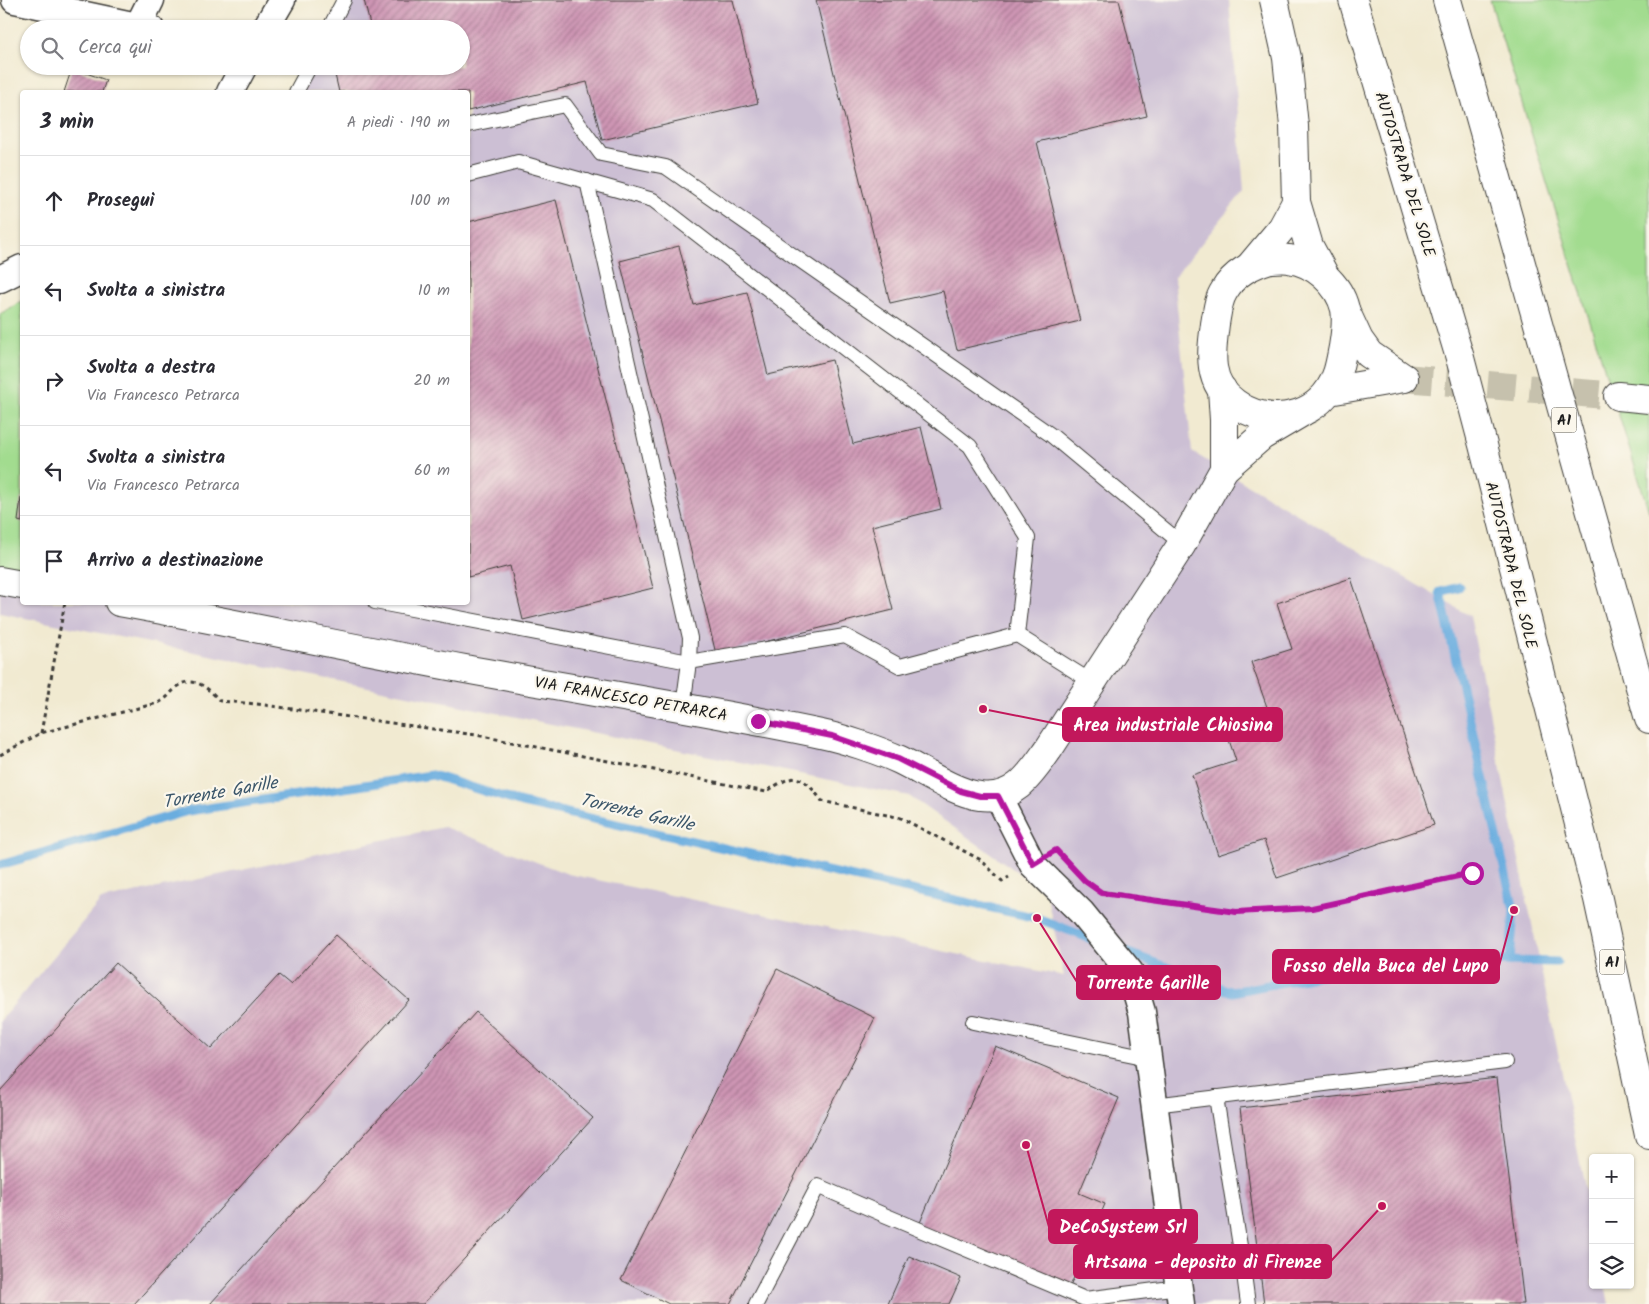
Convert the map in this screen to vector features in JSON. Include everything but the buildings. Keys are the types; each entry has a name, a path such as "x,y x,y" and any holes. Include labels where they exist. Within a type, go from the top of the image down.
{"main road":[{"path":"1274,0 1287,58 1294,126 1296,202 1309,246 1324,274 1336,289 1359,340 1369,354 1404,378 1329,391"},
{"name":"AUTOSTRADA DEL SOLE","path":"1353,0 1462,366 1598,899 1649,1135"},
{"name":"A1","path":"1440,0 1481,120"},
{"name":"A1","path":"1447,0 1649,719"},
{"path":"1296,202 1282,228 1251,265 1236,276 1224,291 1217,309 1211,353 1214,373 1222,389 1234,403 1249,412 1266,417 1284,417 1301,413"},
{"path":"1251,265 1270,259 1289,259 1308,264 1324,274"},
{"path":"998,796 1015,790 1030,775 1182,544 1224,469 1262,436 1317,404 1329,391 1337,375 1346,330 1344,309"},
{"path":"1222,389 1224,469"},
{"path":"1618,396 1649,399"},
{"path":"0,581 20,585"},
{"name":"VIA FRANCESCO PETRARCA","path":"133,605 467,670 683,707 832,736 898,759 961,791 980,796 998,796"}],"street":[{"path":"146,20 151,0"},
{"path":"270,20 282,0"},
{"path":"31,1 114,20"},
{"path":"231,90 239,75"},
{"path":"0,279 20,269"},
{"path":"998,796 1033,864 1081,912 1130,972 1142,1012 1180,1295"}],"lane":[{"path":"334,20 344,0"},
{"path":"297,90 305,75"},
{"path":"470,125 565,105 600,154 666,167 1051,435 1182,544"},
{"path":"470,174 518,162 653,200 970,446 1028,538 1017,635"},
{"path":"587,182 690,638 683,707"},
{"path":"391,605 689,662 845,636 900,666 1017,635 1092,682"},
{"path":"973,1022 1148,1058"},
{"path":"1154,1105 1505,1062"},
{"path":"1216,1097 1248,1304"},
{"path":"756,1304 818,1186 1085,1299 1180,1295"}],"path":[{"path":"41,733 64,605"},
{"path":"0,755 41,733 158,703 168,698 176,687 187,681 198,682 209,689 220,701 257,704 476,735 766,792 783,780 798,778 810,784 822,801 901,818 981,860 1002,881 1033,864"},
{"path":"1096,889 1102,893 1236,912 1312,908 1472,873"}],"shaded area":[{"path":"340,0 1229,0 1244,191 1174,277 1192,452 1470,616 1589,1207 1589,1289 1606,1289 1609,1304 0,1304 0,1021 101,900 444,827 568,874 1064,976 1046,892 909,796 0,613 0,328 20,318 20,605 470,605 470,90 289,90 298,75 470,75 470,20 330,20"}],"green space":[{"path":"1490,0 1649,0 1649,512"},
{"path":"20,302 20,573 0,569 0,314"}],"waterway":[{"path":"1459,587 1440,592 1514,910 1510,961"},
{"name":"Torrente Garille","path":"0,865 188,811 432,775 522,803 1037,918 1094,940"},
{"name":"Torrente Garille","path":"1123,951 1232,992 1404,959 1557,962"}],"tunnel":[{"path":"1404,378 1618,396"}],"place":[{"name":"Area industriale Chiosina","path":"983,709"},
{"name":"Fosso della Buca del Lupo","path":"1514,910"},
{"name":"Torrente Garille","path":"1037,918"},
{"name":"DeCoSystem Srl","path":"1026,1145"},
{"name":"Artsana - deposito di Firenze","path":"1382,1206"}],"route":[{"path":"758,721 832,736 898,759 961,791 980,796 998,796 1033,864 1056,850 1085,881 1102,893 1236,912 1312,908 1472,873"}]}
